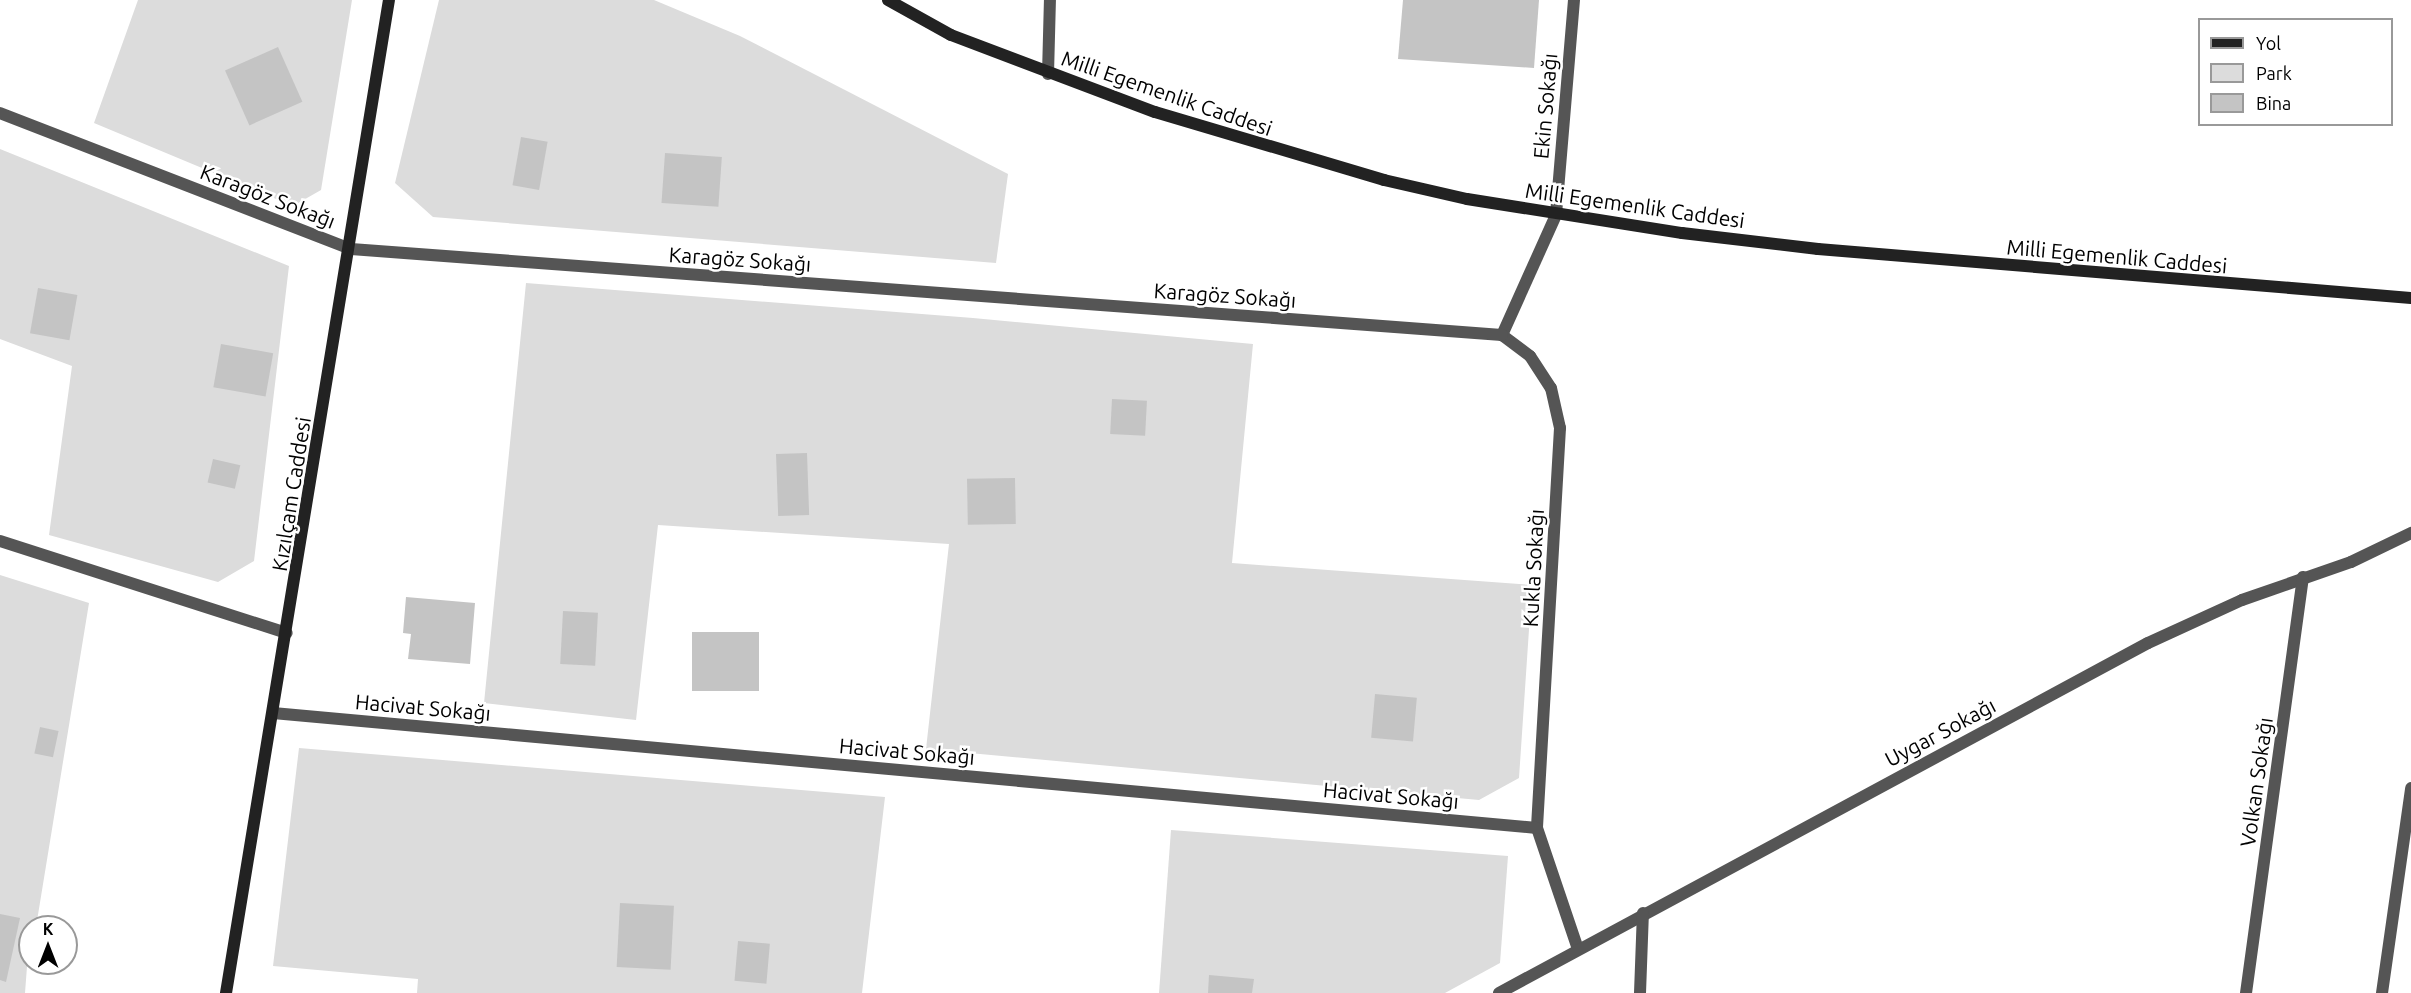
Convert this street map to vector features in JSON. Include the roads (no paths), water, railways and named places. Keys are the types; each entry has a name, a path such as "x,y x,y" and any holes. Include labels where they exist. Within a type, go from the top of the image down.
{"street":[{"name":"Kızılçam Caddesi","path":"226,993 351,249 389,0"},
{"name":"Milli Egemenlik Caddesi","path":"888,0 951,34 1048,74 1155,112 1372,177 1556,215 1818,249 2411,298"},
{"path":"1048,74 1050,0"},
{"name":"Ekin Sokağı","path":"1556,215 1574,0"},
{"name":"Karagöz Sokağı","path":"0,113 351,249 1502,335"},
{"path":"1502,335 1556,215"},
{"name":"Kukla Sokağı","path":"1502,335 1530,357 1551,388 1560,428 1538,828 1578,949"},
{"name":"Uygar Sokağı","path":"1499,993 1643,913 2148,643 2303,577 2351,562 2411,533"},
{"path":"0,541 287,633"},
{"name":"Volkan Sokağı","path":"2246,993 2303,577"},
{"name":"Hacivat Sokağı","path":"273,713 1538,828"},
{"path":"2382,993 2411,788"},
{"path":"1640,993 1643,913"}]}
